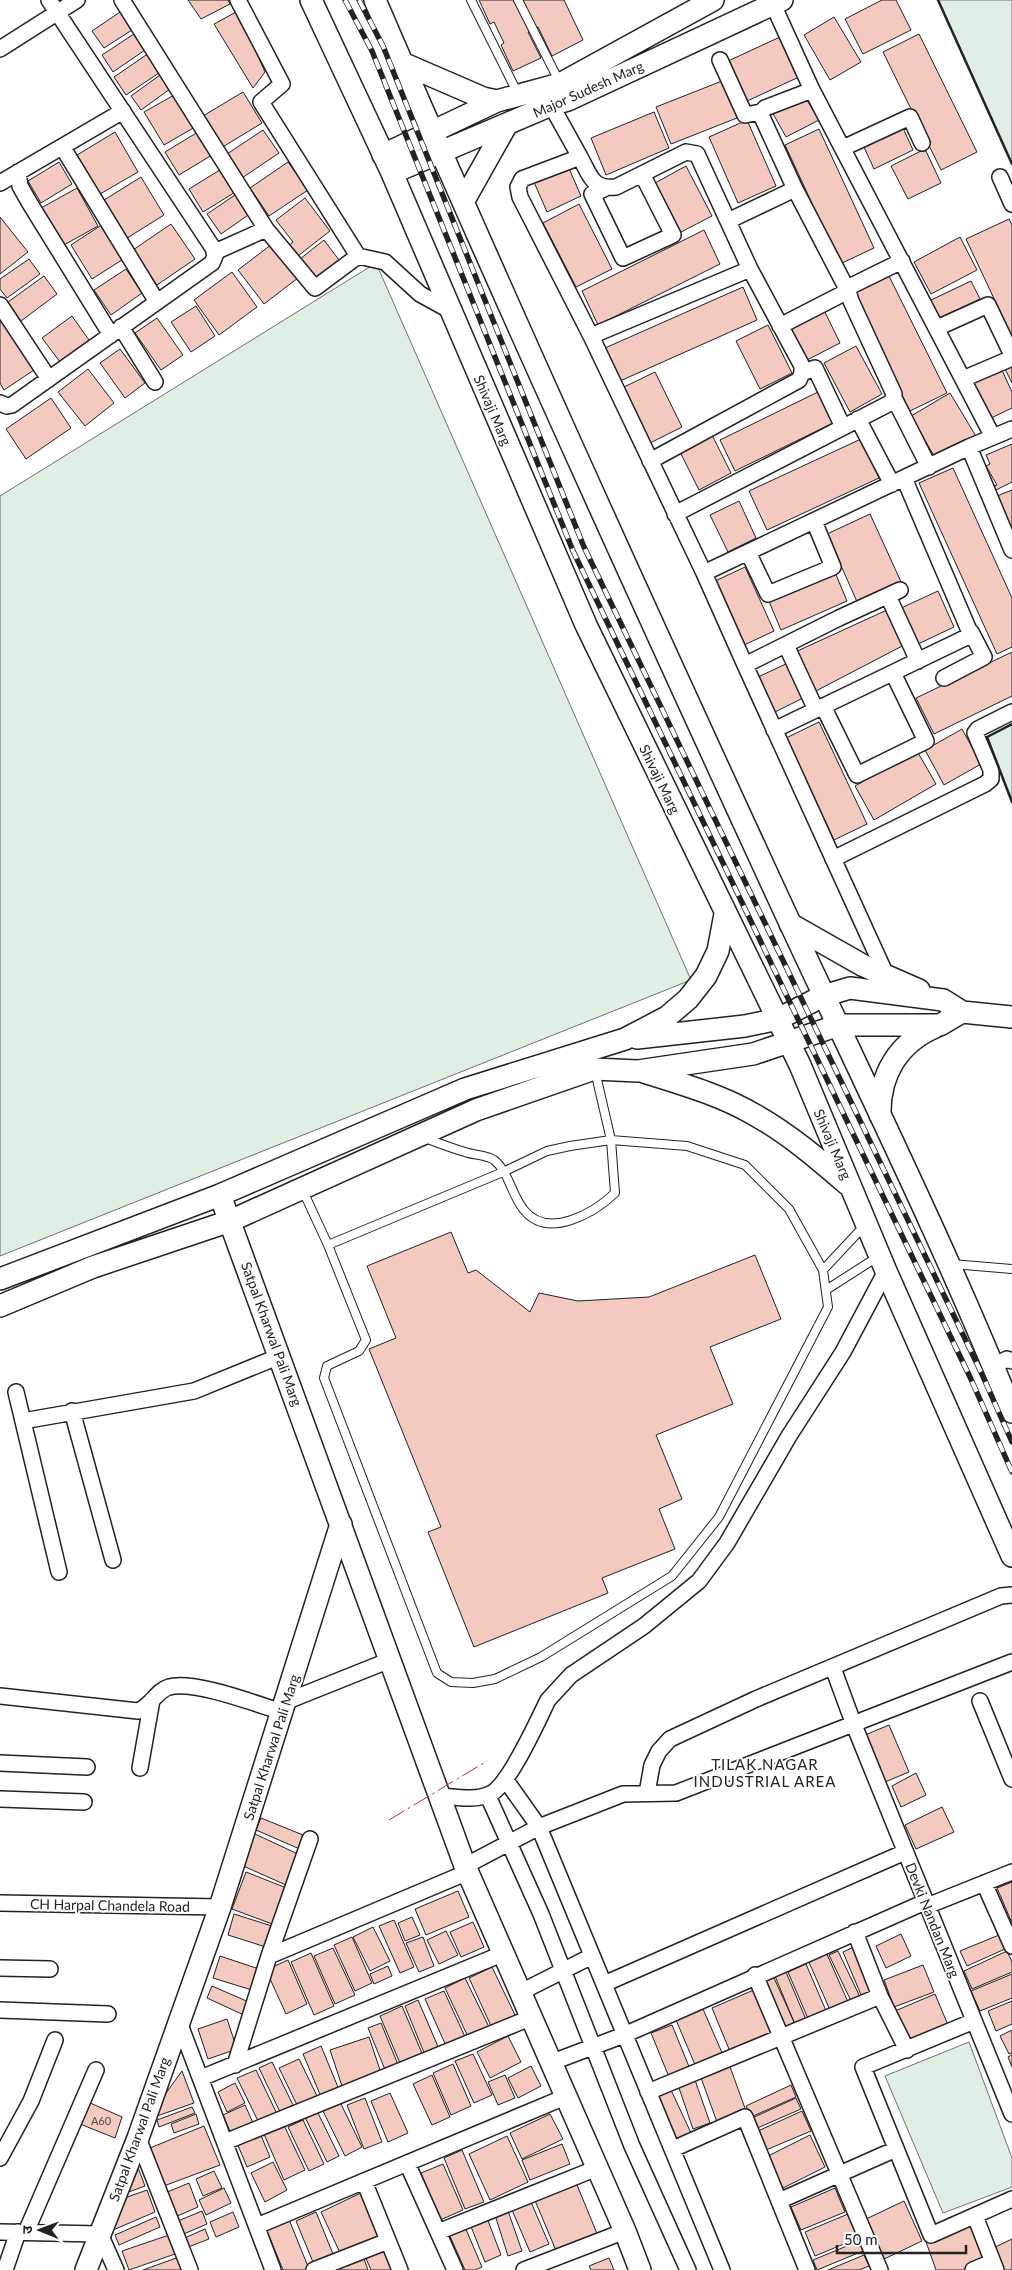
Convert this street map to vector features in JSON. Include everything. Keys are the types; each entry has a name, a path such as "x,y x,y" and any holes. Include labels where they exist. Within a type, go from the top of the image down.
{"street":[{"path":"0,49 54,6 77,0"},
{"path":"122,0 266,229 315,288 358,256"},
{"path":"238,0 282,84 261,102 358,256 385,262 420,294 451,311"},
{"name":"Shivaji Marg","path":"311,0 388,164 586,625 800,1065 883,1263 1012,1556"},
{"path":"375,0 436,143 641,600 823,996 839,1025 949,1264 1006,1360 1012,1412"},
{"name":"Major Sudesh Marg","path":"436,143 497,101 519,95 560,96 712,0"},
{"path":"775,1 812,90 993,437"},
{"name":"Major Sudesh Marg","path":"388,164 436,143 507,124 560,96 775,1"},
{"path":"0,403 7,406 12,405 212,263 215,252 54,6"},
{"path":"720,60 745,115 761,112 765,108 812,90"},
{"path":"402,63 483,98 497,101"},
{"path":"560,96 580,157 595,184 604,189"},
{"path":"0,183 63,148 123,111"},
{"path":"761,112 795,189 848,291 894,394 894,398 929,466"},
{"path":"843,148 910,118 922,142"},
{"path":"463,202 507,124"},
{"path":"63,148 157,302"},
{"path":"642,174 673,234 623,258 592,194 616,187 642,174 686,152 694,152 699,157 750,269 802,366 799,380 650,461"},
{"path":"580,157 522,179 518,187 520,198 591,336 704,574 887,977"},
{"path":"18,172 20,186 29,202 116,331 155,382"},
{"path":"1000,177 1012,204"},
{"path":"728,221 795,189"},
{"path":"215,252 266,229"},
{"path":"780,326 848,291 851,286 902,261"},
{"path":"591,336 750,269"},
{"path":"0,305 49,379"},
{"path":"937,328 988,305 1012,356 963,379"},
{"path":"802,373 815,368 843,427"},
{"path":"675,514 892,402 894,398"},
{"path":"858,419 898,481 984,657 944,678"},
{"path":"704,574 969,447 1012,429"},
{"path":"969,447 1012,550"},
{"path":"748,552 768,594 833,567 814,521"},
{"path":"745,666 894,593 918,661"},
{"path":"774,730 969,636 971,632"},
{"path":"786,645 857,775 926,741 894,673"},
{"path":"833,859 985,784 991,779 991,770 976,733 978,729 1012,712"},
{"path":"0,1279 220,1195 464,1089 625,1039 666,1017 688,999 706,976 718,950 726,914"},
{"path":"790,924 830,948 887,977 943,1000 962,1012 1012,1016"},
{"path":"625,1039 745,1026 778,1019 823,996 850,988 943,1000"},
{"path":"881,1119 880,1099 884,1079 893,1061 906,1045 916,1037 962,1012"},
{"path":"0,1306 93,1267 230,1221 476,1110 594,1069 638,1070 753,1054 839,1025 940,1025"},
{"path":"638,1070 704,1091 755,1114 802,1145 851,1187"},
{"name":"Satpal Kharwal Pali Marg","path":"86,2270 138,2138 220,1907 341,1524 220,1195"},
{"path":"440,1796 488,1796 495,1792 505,1779 548,1700 561,1685 571,1675 665,1609 699,1581 714,1561 843,1352 883,1263"},
{"path":"22,1421 194,1391 280,1356"},
{"path":"16,1392 58,1572"},
{"path":"72,1411 112,1560"},
{"path":"341,1524 466,1869 625,2231 640,2270"},
{"path":"647,1793 652,1765 659,1751 670,1739 756,1699 1001,1596 1012,1595"},
{"path":"0,1696 134,1711 142,1710 166,1688 188,1686 284,1707 390,1660"},
{"path":"269,1956 466,1869 539,1827 623,1794 647,1793 665,1795 676,1793 1012,1662"},
{"name":"Devki Nandan Marg","path":"833,1668 854,1725 1012,2114"},
{"path":"140,1768 152,1700"},
{"path":"980,1701 1012,1779"},
{"path":"0,1763 87,1767"},
{"path":"505,1779 539,1827 722,2270"},
{"path":"488,1796 510,1842 563,1970 632,2146 688,2270"},
{"path":"0,1799 84,1802"},
{"path":"235,2065 269,1956 310,1839"},
{"path":"604,1984 905,1852"},
{"path":"550,2063 624,2035 855,1932 1012,1872"},
{"path":"984,1883 1012,1946"},
{"name":"CH Harpal Chandela Road","path":"0,1903 220,1907"},
{"path":"855,1932 880,1996 907,2050"},
{"path":"201,2078 502,1954"},
{"path":"519,1993 592,1956"},
{"path":"0,1968 50,1969"},
{"path":"755,1975 783,2035 880,2270"},
{"path":"648,2092 880,1996"},
{"path":"0,2010 108,2014"},
{"path":"225,2142 530,2018"},
{"path":"974,2021 863,2067 931,2235 1012,2199"},
{"path":"179,2022 273,2270"},
{"path":"0,2158 16,2133 55,2040"},
{"path":"5,2270 96,2070"},
{"path":"257,2226 565,2097"},
{"path":"673,2149 745,2118 808,2270"},
{"path":"138,2138 190,2270"},
{"path":"779,2201 896,2149"},
{"path":"407,2163 455,2270"},
{"path":"438,2232 597,2168"},
{"path":"364,2181 400,2270"},
{"path":"973,2270 994,2266 975,2216"},
{"path":"524,2270 625,2231"},
{"path":"0,2232 100,2234 116,2270"},
{"path":"314,2270 388,2241"}],"lane":[{"path":"471,0 519,95"},
{"path":"518,0 560,96"},
{"path":"421,1136 494,1160 503,1172 524,1210 547,1224 559,1223 590,1212 603,1204 614,1193 612,1140 594,1069"},
{"path":"302,1189 328,1245 366,1340 365,1346 359,1351 327,1366 324,1378 437,1673 451,1682 473,1683 495,1679 512,1672 541,1657 672,1576 719,1517 828,1307 823,1270 789,1209 745,1165 687,1146 612,1140 570,1146 547,1152 328,1245"},
{"path":"823,1270 867,1224"},
{"path":"826,1290 883,1263"},
{"path":"949,1264 1012,1269"}],"green space":[{"path":"938,0 1012,0 1012,164"},
{"path":"376,263 691,980 0,1256 0,496"},
{"path":"1012,724 1012,802 987,737"},
{"path":"969,2042 1012,2158 1012,2187 943,2213 885,2076"}],"building":[{"path":"188,0 228,0 230,4 201,19"},
{"path":"479,0 564,0 583,40 552,56 538,27 528,32 541,58 513,71 501,45 504,43 494,22 490,24"},
{"path":"882,0 896,0 911,30 863,54 845,19"},
{"path":"238,11 265,72 253,88 214,24"},
{"path":"120,12 132,30 104,48 92,31"},
{"path":"834,17 861,62 830,80 804,35"},
{"path":"134,34 145,50 113,72 102,55"},
{"path":"919,34 977,152 941,170 883,52"},
{"path":"780,37 799,77 745,102 726,62"},
{"path":"149,53 162,71 126,95 114,77"},
{"path":"160,75 170,89 141,110 131,96"},
{"path":"727,79 742,116 671,144 656,107"},
{"path":"243,92 262,123 221,148 203,116"},
{"path":"176,94 195,127 164,145 144,112"},
{"path":"805,97 819,120 786,137 771,110"},
{"path":"654,112 669,148 606,175 591,138"},
{"path":"747,120 776,186 738,203 709,137"},
{"path":"903,128 913,150 874,169 864,147"},
{"path":"819,129 874,248 840,264 785,145"},
{"path":"263,130 279,153 242,178 227,154"},
{"path":"115,132 138,172 100,194 77,155"},
{"path":"198,132 212,155 179,175 165,152"},
{"path":"925,149 941,183 908,199 891,166"},
{"path":"59,162 72,184 41,203 28,181"},
{"path":"288,162 308,190 269,216 250,188"},
{"path":"568,166 581,196 547,212 534,182"},
{"path":"686,166 712,216 681,232 655,183"},
{"path":"223,168 237,191 203,212 189,189"},
{"path":"141,177 164,215 124,240 101,202"},
{"path":"77,188 98,226 62,246 41,208"},
{"path":"238,193 251,213 221,234 207,214"},
{"path":"305,198 330,231 294,259 286,248 293,242 276,220"},
{"path":"579,204 612,269 576,287 543,223"},
{"path":"0,217 28,252 0,274"},
{"path":"1009,219 1012,225 1012,337 966,239"},
{"path":"103,224 125,258 92,279 71,245"},
{"path":"171,224 195,259 157,285 133,250"},
{"path":"704,230 720,264 598,325 582,291"},
{"path":"960,237 977,270 931,294 914,262"},
{"path":"324,240 342,264 319,283 300,259"},
{"path":"272,244 298,278 264,304 238,270"},
{"path":"29,259 40,274 7,298 0,289 0,279"},
{"path":"126,269 142,293 111,315 94,290"},
{"path":"232,272 257,307 219,335 194,300"},
{"path":"887,272 947,393 910,411 850,291"},
{"path":"44,276 57,294 21,321 8,302"},
{"path":"971,281 980,299 937,319 929,301"},
{"path":"743,287 757,320 620,381 605,348"},
{"path":"196,306 215,336 191,352 171,322"},
{"path":"823,308 840,343 805,361 788,325"},
{"path":"0,316 34,370 4,390 0,383"},
{"path":"72,316 89,340 60,362 42,338"},
{"path":"157,318 183,355 161,370 135,333"},
{"path":"768,325 792,373 760,389 736,341"},
{"path":"856,346 882,394 850,412 824,363"},
{"path":"120,349 145,383 125,398 100,363"},
{"path":"1012,365 1012,383 1005,369"},
{"path":"1001,368 1012,392 1012,408 989,419 972,381"},
{"path":"88,369 114,403 85,426 58,392"},
{"path":"655,372 682,427 650,443 624,387"},
{"path":"818,392 833,423 735,471 720,440"},
{"path":"950,393 977,438 937,461 911,416"},
{"path":"51,398 71,428 26,459 6,429"},
{"path":"710,431 731,473 699,490 678,448"},
{"path":"861,439 879,478 767,530 749,491"},
{"path":"1012,444 1012,482 996,490 994,486 997,485 986,466 990,464 986,455"},
{"path":"953,468 1012,598 1012,647 997,654 919,483"},
{"path":"1012,490 1012,530 997,496"},
{"path":"739,501 756,538 728,552 710,515"},
{"path":"870,514 902,584 858,604 827,534"},
{"path":"745,567 774,631 742,646 713,582"},
{"path":"834,570 847,601 781,630 768,599"},
{"path":"938,591 954,627 916,645 899,609"},
{"path":"889,609 906,644 814,692 793,653"},
{"path":"1012,652 1012,696 934,734 916,698"},
{"path":"788,663 805,697 775,712 758,677"},
{"path":"819,722 867,824 834,840 786,738"},
{"path":"962,729 981,764 944,785 925,750"},
{"path":"917,751 936,784 874,820 855,786"},
{"path":"451,1232 468,1273 476,1270 530,1312 539,1293 578,1301 649,1297 755,1255 781,1319 710,1347 733,1404 656,1435 682,1499 659,1509 675,1549 602,1578 608,1593 474,1647 428,1532 441,1527 369,1349 396,1338 367,1266"},
{"path":"889,1725 909,1772 885,1782 865,1735"},
{"path":"916,1773 926,1795 901,1807 892,1786"},
{"path":"942,1807 954,1832 916,1849 905,1825"},
{"path":"261,1818 308,1837 302,1850 256,1830"},
{"path":"255,1834 300,1855 286,1885 241,1865"},
{"path":"246,1872 289,1889 275,1925 232,1909"},
{"path":"1012,1882 1012,1923 997,1888"},
{"path":"458,1891 469,1917 426,1935 415,1909"},
{"path":"234,1914 275,1927 269,1948 228,1935"},
{"path":"412,1917 420,1935 405,1941 398,1923"},
{"path":"394,1920 414,1967 400,1973 379,1926"},
{"path":"473,1922 484,1947 461,1957 450,1932"},
{"path":"373,1927 390,1961 370,1971 353,1937"},
{"path":"446,1931 458,1955 439,1964 427,1940"},
{"path":"901,1934 911,1956 886,1968 876,1946"},
{"path":"999,1935 1005,1949 967,1966 960,1951"},
{"path":"352,1937 372,1983 355,1991 334,1945"},
{"path":"423,1937 434,1966 419,1972 406,1943"},
{"path":"856,1946 877,1997 864,2002 843,1952"},
{"path":"333,1948 355,1995 335,2004 314,1956"},
{"path":"838,1951 861,1999 852,2003 829,1955"},
{"path":"1007,1951 1012,1962 1012,1972 972,1989 964,1971"},
{"path":"826,1952 848,2002 830,2010 808,1960"},
{"path":"311,1953 334,2006 314,2015 291,1962"},
{"path":"220,1956 262,1970 255,1991 213,1978"},
{"path":"288,1960 307,2004 286,2014 266,1970"},
{"path":"806,1964 827,2013 809,2021 788,1972"},
{"path":"923,1965 934,1992 894,2007 884,1980"},
{"path":"388,1966 392,1976 374,1984 370,1974"},
{"path":"492,1967 516,2017 492,2028 469,1978"},
{"path":"786,1972 807,2022 796,2027 775,1976"},
{"path":"1012,1974 1012,1998 980,2011 971,1991"},
{"path":"465,1978 490,2029 469,2039 445,1988"},
{"path":"774,1978 795,2024 783,2029 762,1983"},
{"path":"212,1986 251,2003 246,2016 207,1998"},
{"path":"756,1989 775,2036 731,2054 712,2008"},
{"path":"444,1991 466,2039 447,2048 425,1999"},
{"path":"935,1994 948,2025 908,2042 895,2011"},
{"path":"418,2000 439,2049 425,2055 405,2006"},
{"path":"1012,2001 1012,2024 996,2031 988,2011"},
{"path":"402,2006 424,2058 402,2068 380,2016"},
{"path":"703,2009 723,2055 696,2067 676,2020"},
{"path":"227,2019 237,2049 208,2059 198,2029"},
{"path":"381,2023 399,2067 386,2072 368,2028"},
{"path":"672,2025 690,2069 669,2077 651,2033"},
{"path":"1012,2030 1012,2053 1009,2054 1000,2036"},
{"path":"508,2036 521,2062 490,2078 477,2052"},
{"path":"369,2037 382,2076 343,2089 330,2050"},
{"path":"321,2046 340,2092 322,2099 303,2054"},
{"path":"473,2054 492,2095 474,2103 455,2061"},
{"path":"1012,2055 1012,2067 1008,2057"},
{"path":"299,2059 319,2100 299,2109 279,2068"},
{"path":"272,2062 293,2105 280,2112 259,2068"},
{"path":"453,2064 471,2106 451,2115 433,2073"},
{"path":"729,2064 746,2111 717,2122 700,2075"},
{"path":"531,2066 541,2086 518,2098 508,2078"},
{"path":"256,2070 277,2114 259,2123 237,2078"},
{"path":"182,2071 194,2103 157,2116 166,2093"},
{"path":"432,2075 450,2117 432,2125 413,2084"},
{"path":"505,2075 515,2098 498,2105 488,2082"},
{"path":"695,2080 710,2123 693,2129 678,2085"},
{"path":"235,2083 245,2103 227,2112 218,2092"},
{"path":"791,2085 796,2097 751,2117 746,2106"},
{"path":"671,2090 691,2133 674,2141 654,2098"},
{"path":"390,2093 408,2133 388,2142 371,2101"},
{"path":"365,2098 382,2142 364,2149 347,2105"},
{"path":"796,2098 801,2109 755,2129 750,2119"},
{"path":"88,2102 122,2117 115,2138 80,2124"},
{"path":"340,2102 362,2147 345,2156 323,2111"},
{"path":"245,2105 254,2125 232,2136 223,2115"},
{"path":"192,2107 195,2113 159,2127 157,2120"},
{"path":"317,2111 339,2156 327,2162 305,2117"},
{"path":"802,2111 811,2131 766,2150 758,2131"},
{"path":"196,2114 199,2124 174,2133 171,2124"},
{"path":"550,2114 563,2139 522,2159 510,2133"},
{"path":"303,2120 324,2164 309,2171 288,2127"},
{"path":"283,2123 305,2170 284,2180 263,2132"},
{"path":"204,2126 220,2165 161,2187 145,2150"},
{"path":"260,2133 270,2157 247,2167 237,2143"},
{"path":"810,2135 825,2167 783,2188 768,2156"},
{"path":"507,2136 528,2182 490,2200 469,2154"},
{"path":"562,2144 570,2164 530,2180 522,2160"},
{"path":"462,2150 484,2202 465,2209 444,2158"},
{"path":"273,2162 287,2190 265,2202 251,2173"},
{"path":"443,2164 463,2210 440,2220 421,2173"},
{"path":"137,2165 145,2186 126,2193"},
{"path":"214,2171 222,2188 203,2196 196,2179"},
{"path":"575,2180 598,2236 557,2253 534,2198"},
{"path":"189,2183 198,2207 175,2217 165,2193"},
{"path":"224,2188 231,2203 206,2215 199,2200"},
{"path":"835,2188 845,2212 801,2230 791,2207"},
{"path":"147,2190 155,2212 113,2230 119,2200"},
{"path":"363,2192 383,2236 341,2255 321,2212"},
{"path":"904,2201 922,2241 882,2260 864,2220"},
{"path":"531,2202 549,2244 530,2252 512,2210"},
{"path":"202,2211 207,2224 179,2236 173,2223"},
{"path":"508,2211 522,2251 508,2256 495,2215"},
{"path":"233,2212 239,2227 216,2237 210,2222"},
{"path":"316,2212 335,2259 315,2267 296,2221"},
{"path":"848,2214 858,2238 815,2256 805,2232"},
{"path":"156,2217 160,2227 119,2245 115,2235"},
{"path":"288,2217 309,2269 307,2270 283,2270 265,2226"},
{"path":"487,2218 501,2255 485,2262 470,2224"},
{"path":"972,2223 986,2262 964,2270 936,2270 925,2239"},
{"path":"465,2227 482,2267 475,2270 465,2270 449,2234"},
{"path":"205,2229 209,2239 183,2249 180,2240"},
{"path":"169,2235 175,2254 129,2270 122,2251"},
{"path":"1012,2239 1012,2270 1001,2270 991,2249"},
{"path":"859,2241 863,2251 817,2270 813,2260"},
{"path":"385,2247 395,2270 371,2270 365,2256"},
{"path":"864,2255 869,2266 859,2270 828,2270"},
{"path":"363,2256 368,2270 341,2270 339,2266"},
{"path":"179,2257 183,2270 143,2270"},
{"path":"609,2258 614,2270 591,2270 589,2266"}],"railway":[{"path":"345,0 372,51 573,551 970,1377 1012,1472"},
{"path":"359,0 383,46 584,547 981,1372 1012,1442"}],"wall":[{"path":"938,0 1012,164"},
{"path":"1012,724 987,737 1012,802"}],"power":[{"path":"389,1820 487,1761"}],"district":[{"name":"TILAK NAGAR INDUSTRIAL AREA","path":"765,1772"}]}
